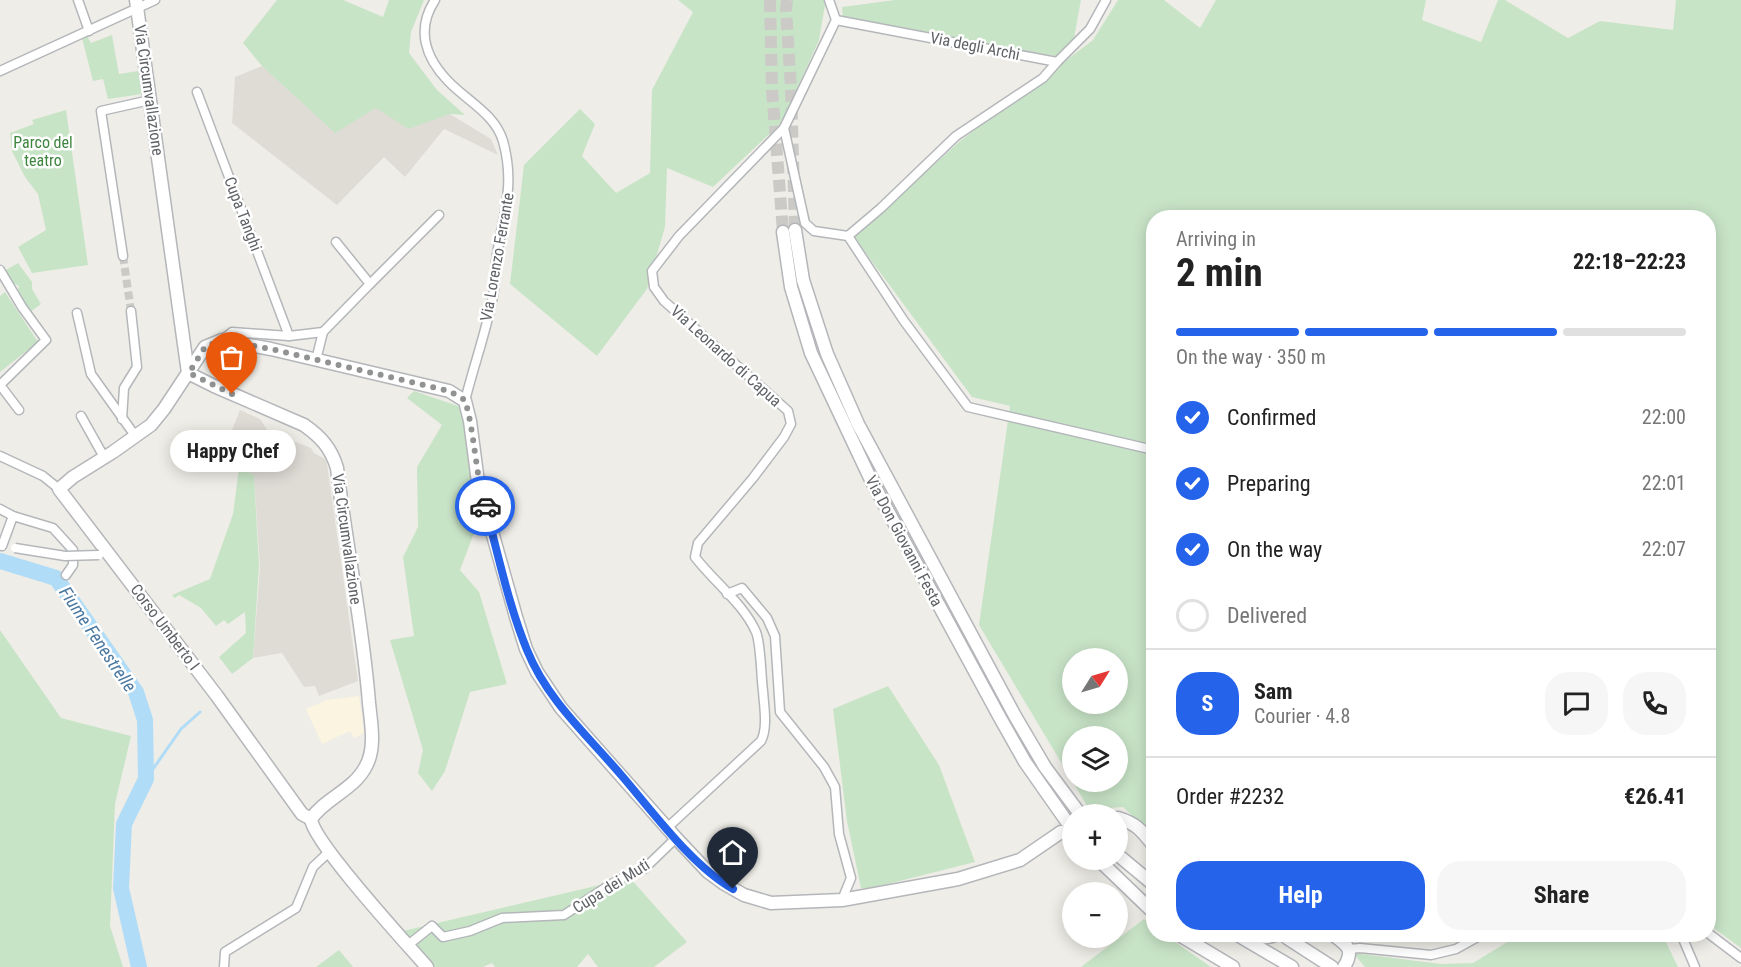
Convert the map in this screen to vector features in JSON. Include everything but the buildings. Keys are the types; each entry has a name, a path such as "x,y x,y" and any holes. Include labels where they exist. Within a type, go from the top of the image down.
{"street":[{"path":"78,0 89,31"},
{"path":"0,71 89,31 136,4 155,0"},
{"name":"Via Lorenzo Ferrante","path":"435,0 426,14 423,33 428,53 448,81 492,121 501,133 508,159 509,191 493,291 465,400"},
{"path":"829,0 836,20 784,128 805,223 814,231 848,236 904,321 968,407 1146,448"},
{"path":"848,236 957,136 1043,78 1090,29 1106,0"},
{"name":"Via Circumvallazione","path":"136,4 189,373 310,430 327,444 337,468 367,674 372,741 367,766 360,776 310,819"},
{"name":"Via degli Archi","path":"836,20 1057,62"},
{"name":"Cupa Tanghi","path":"197,92 289,336"},
{"path":"123,256 101,111 150,100"},
{"name":"Via Leonardo di Capua","path":"667,828 761,741 764,735 764,702 757,634 743,610 695,557 698,543 753,478 791,424 788,411 664,301 654,287 652,271 678,236 784,128"},
{"path":"316,360 323,332 439,215"},
{"name":"Via Don Giovanni Festa","path":"1062,823 1004,725 866,470 811,353 791,287 789,231 827,354 858,424 1015,717 1045,767 1073,804"},
{"path":"336,242 370,284"},
{"path":"0,270 22,308 46,340 0,385 19,410"},
{"path":"122,420 124,388 138,367 131,311"},
{"path":"77,313 91,374 136,437"},
{"path":"59,489 73,477 151,425 205,347 222,340 232,332 289,336 323,332"},
{"path":"222,340 262,347 449,391 465,400 471,421 478,482 516,617 537,672 561,708 676,838 708,872 723,883 758,900 771,903 842,900 958,879 1020,860 1062,834"},
{"path":"81,416 104,457"},
{"name":"Corso Umberto I","path":"0,456 43,476 59,489 104,554 217,696 302,814 310,819 314,830 330,851 427,967"},
{"path":"0,509 13,516 53,528 71,547 73,563 66,574"},
{"path":"13,516 1,546 65,556 104,554"},
{"path":"727,594 742,588 766,618 775,636 780,712 825,767 835,787 839,834 851,878 842,900"},
{"path":"1128,821 1133,822 1146,835"},
{"name":"Cupa dei Muti","path":"408,945 432,926 443,938 470,931 502,918 564,915 605,888 644,869 676,838"},
{"path":"224,967 225,952 296,908 313,867 330,851"},
{"path":"1128,863 1146,878"},
{"path":"1109,870 1146,905"},
{"path":"1716,939 1741,958"},
{"path":"1191,942 1233,967"},
{"path":"1250,942 1292,967"},
{"path":"1293,942 1332,967"},
{"path":"1342,942 1349,950 1350,956 1344,967"},
{"path":"1349,950 1360,948 1431,955 1456,949 1469,942"},
{"path":"1684,942 1695,967"}],"shaded area":[{"path":"262,66 323,120 394,86 440,108 491,139 498,155 444,129 405,177 384,157 337,205 232,123 235,77"},
{"path":"240,410 260,419 268,431 311,448 314,453 325,459 327,464 358,681 319,696 315,686 304,687 282,653 253,658 260,568 254,475 220,460 223,452 217,444 220,436 231,433"},
{"path":"359,696 364,733 354,738 350,731 322,744 306,709 327,700"}],"green space":[{"path":"277,0 343,0 383,17 389,0 424,0 411,32 409,53 437,90 465,115 450,114 408,129 376,108 335,133 262,66 243,43"},
{"path":"678,0 824,0 825,5 819,40 782,122 713,187 667,168 665,227 647,289 597,356 510,284 524,165 580,109 595,124 582,156 616,193 650,173 652,90 693,12"},
{"path":"895,0 1081,0 1074,38 1056,56 843,18 842,7"},
{"path":"1118,0 1164,0 1200,28 1216,0 1426,0 1422,20 1481,42 1498,0 1505,0 1568,38 1600,21 1673,30 1676,0 1741,0 1741,948 1716,930 1716,210 1146,210 1146,829 1128,812 1128,804 1086,804 1079,792 1128,792 1128,726 1062,726 1062,764 979,625 1010,406 972,397 854,237 959,142 1093,40"},
{"path":"112,35 119,74 138,71 142,94 108,99 103,79 93,81 82,38 87,36 91,43"},
{"name":"Parco del teatro","path":"66,110 88,265 32,273 18,247 46,230 38,194 25,177 12,151 10,133 34,124 32,120"},
{"path":"18,263 32,282 32,289 41,304 30,312 18,290 19,286 13,283 6,270"},
{"path":"5,292 38,342 0,372 0,296"},
{"path":"414,391 464,408 480,517 460,570 479,592 507,684 470,692 445,771 432,791 418,773 423,750 390,640 414,636 403,557 418,527 417,467 442,425 407,398"},
{"path":"239,468 254,475 259,565 253,658 232,674 219,657 246,633 245,612 228,624 224,620 216,626 201,608 179,595 175,598 172,595 210,579 233,514"},
{"path":"0,630 61,718 131,736 115,804 110,926 123,967 0,967"},
{"path":"888,686 939,765 975,862 872,888 861,888 847,821 833,709"},
{"path":"630,878 687,942 654,967 598,967 588,954 577,967 495,967 492,963 483,967 434,967 403,931"},
{"path":"1144,919 1146,921 1146,942 1175,942 1211,967 1081,967 1106,948 1128,948 1128,931"},
{"path":"1508,942 1666,942 1678,967 1365,967 1353,953 1441,964 1473,963"},
{"path":"339,950 353,967 316,967"}],"waterway":[{"name":"Fiume Fenestrelle","path":"0,561 56,578 136,692 145,720 146,779 124,824 121,888 139,967"},
{"path":"146,779 181,729 200,712"}],"tunnel":[{"path":"770,0 772,90 783,232"},
{"path":"787,0 795,230"},
{"path":"123,256 131,311"}],"way so far":[{"path":"232,394 189,373 205,347 222,340 271,349 449,391 465,400 471,421 478,482 485,506"}],"place":[{"name":"Happy Chef","path":"232,394"}],"route":[{"path":"485,506 526,649 537,672 561,708 676,838 708,872 733,889"}]}
